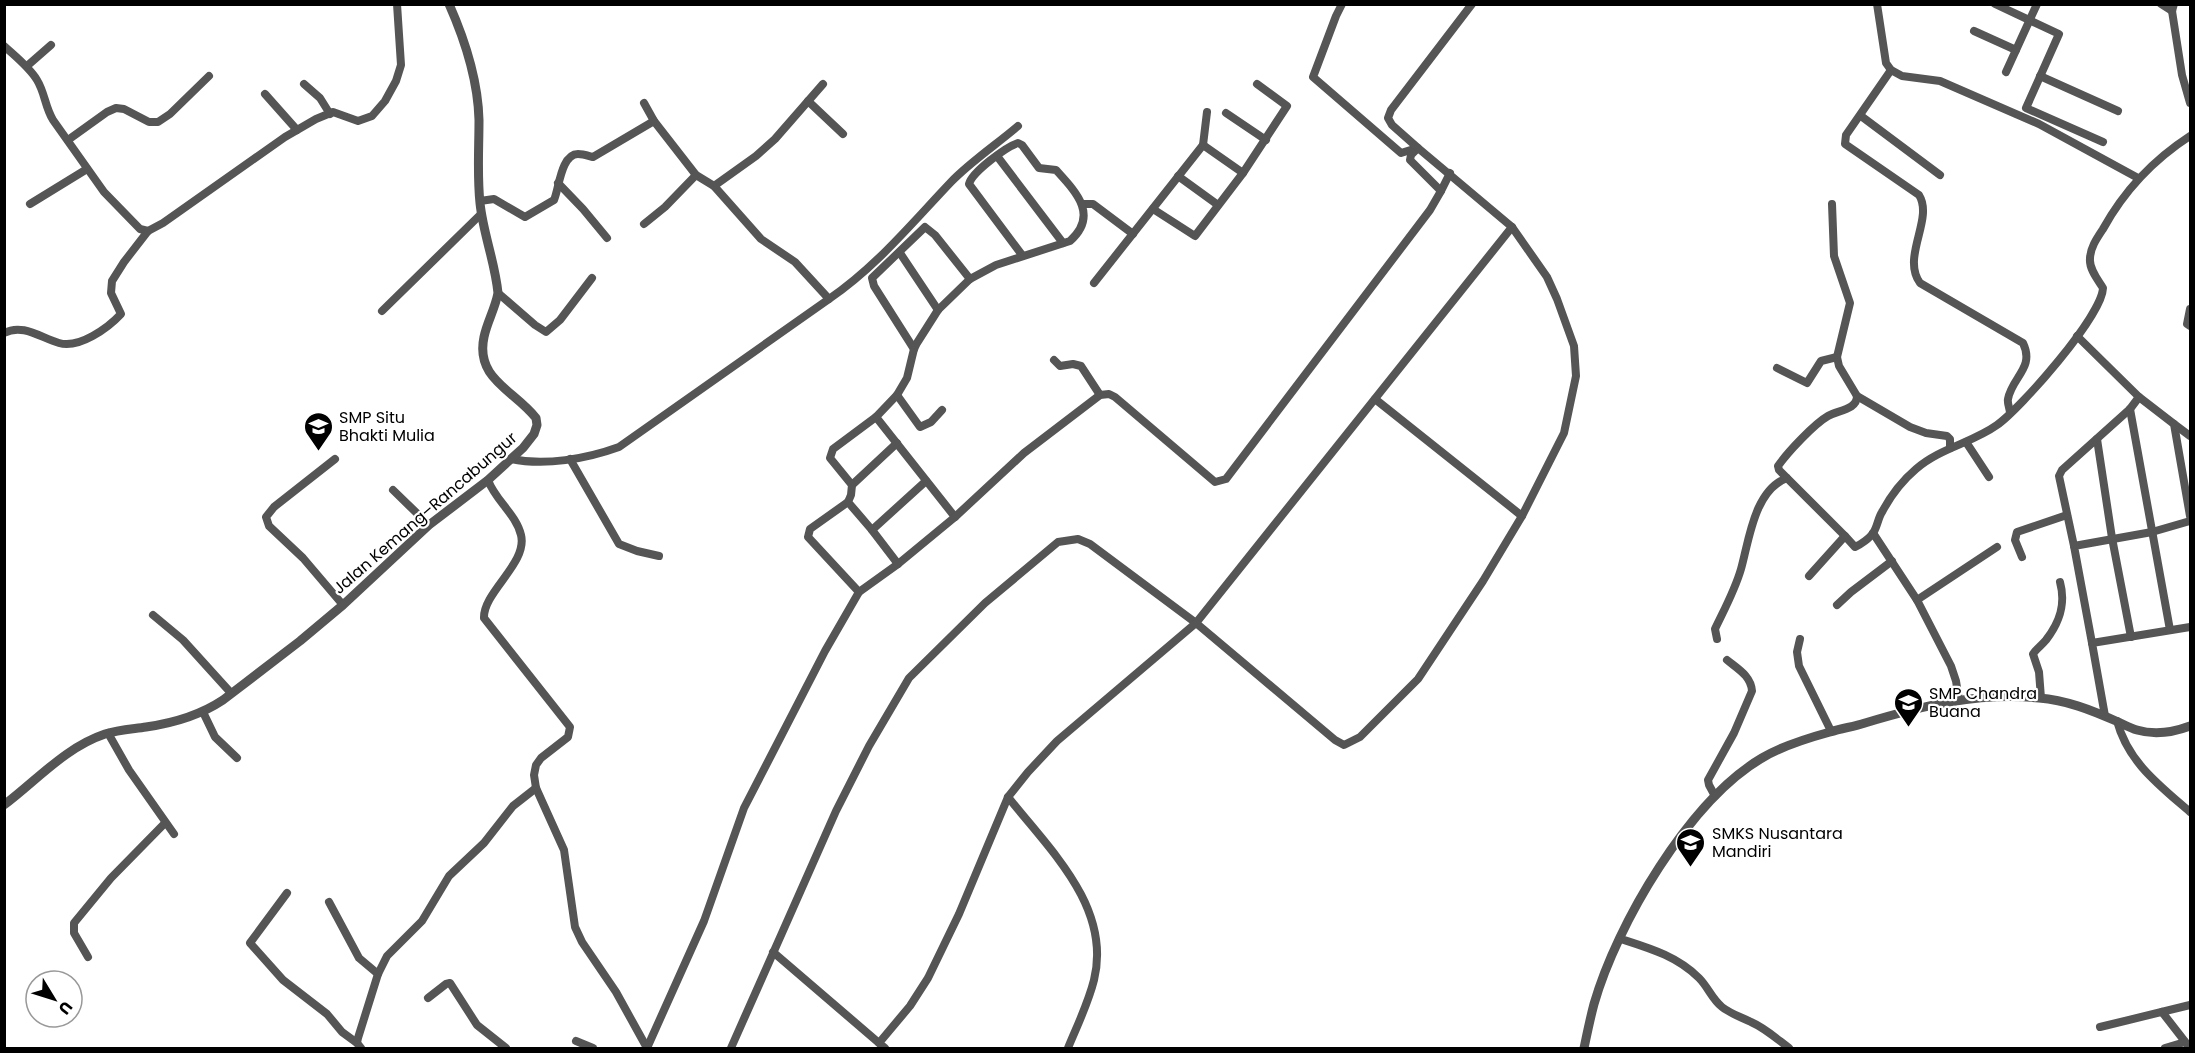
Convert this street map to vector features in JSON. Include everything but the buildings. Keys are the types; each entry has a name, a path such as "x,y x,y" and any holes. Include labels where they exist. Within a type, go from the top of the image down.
{"street":[{"path":"4,333 12,329 25,330 60,344 72,345 98,333 121,314 111,293 112,281 144,230 163,223 316,119 338,113 358,121 372,116 385,101 396,81 401,65 397,4"},
{"name":"Jalan Kemang–Rancabungur","path":"4,805 77,747 108,733 172,723 203,712 231,693 343,605 429,525 488,480 534,434 537,426 536,418 490,374 483,359 485,330 496,306 498,293 481,214 477,180 479,120 476,91 461,33 449,4"},
{"path":"1342,4 1313,77 1401,153 1418,147"},
{"path":"731,1048 869,746 909,678 985,603 1058,542 1078,539 1090,544 1196,623 1335,740 1344,745 1360,737 1418,679 1453,628 1522,516 1564,433 1576,376 1574,346 1557,299 1547,277 1512,227 1392,125 1389,118 1391,111 1472,4"},
{"path":"1877,4 1886,63 1891,70 1902,76 1940,81 2039,124 2138,177"},
{"path":"1995,4 2060,34 2026,108 2103,142"},
{"path":"2006,72 2037,4"},
{"path":"2161,4 2173,8 2182,75 2190,103"},
{"path":"1974,31 2016,50"},
{"path":"27,66 51,45"},
{"path":"4,46 27,66 38,81 47,111 104,192 131,221 144,230"},
{"path":"1891,70 1846,135 1845,144 1918,195 1923,203 1914,264 1917,279 1928,290 2023,343 2028,354 2027,362 2008,400 2010,413"},
{"path":"68,140 116,108 124,109 148,122 158,122 170,114 209,76"},
{"path":"2040,76 2118,111"},
{"path":"304,84 320,98 330,114"},
{"path":"714,186 756,156 775,139 823,84"},
{"path":"1153,208 1195,236 1243,173 1287,106 1257,84"},
{"path":"265,94 297,130"},
{"path":"808,101 843,134"},
{"path":"644,103 654,121 696,175 714,186 761,239 795,262 829,299"},
{"path":"1094,283 1203,145 1207,112"},
{"path":"1226,113 1266,140"},
{"path":"1860,116 1940,175"},
{"path":"480,201 494,199 521,215 529,216 554,200 559,174 575,154 593,157 654,121"},
{"path":"510,459 544,462 606,452 619,447 862,274 903,236 953,180 1018,126"},
{"path":"1857,396 1854,405 1825,418 1778,466 1779,470 1855,547 1873,533 1882,511 1916,469 1950,448 1996,426 2044,377 2077,336 2103,295 2103,288 2090,264 2090,257 2094,244 2116,206 2138,177 2190,136"},
{"path":"852,485 830,458 830,454 833,449 876,417 897,394 907,378 914,349 938,310 970,279 996,265 1022,255 1070,241 1080,228 1083,221 1082,204 1078,196 1056,170 1039,168 1022,145 1014,144 973,175 969,184 1022,255"},
{"path":"1203,145 1243,173"},
{"path":"1418,147 1410,160 1441,191"},
{"path":"997,156 1063,243"},
{"path":"30,204 87,169"},
{"path":"647,1048 704,921 744,808 820,659 859,592 898,564 955,517 1024,453 1100,395 1109,394 1115,397 1215,482 1226,479 1430,210 1449,173"},
{"path":"644,224 665,207 696,175"},
{"path":"1178,176 1218,206"},
{"path":"558,183 607,238"},
{"path":"1082,204 1093,204 1133,234"},
{"path":"1832,204 1834,256 1850,303 1837,357 1839,366 1857,396 1910,427 1926,433 1947,436 1950,440 1950,448"},
{"path":"382,311 481,214"},
{"path":"914,349 871,282 874,276 925,227 935,235 970,279"},
{"path":"773,952 882,1046 928,978 959,914 1008,797 1058,741 1196,623 1512,227"},
{"path":"900,253 938,310"},
{"path":"498,293 546,332 560,320 592,278"},
{"path":"2190,309 2187,324 2190,326"},
{"path":"2077,336 2139,397 2190,436"},
{"path":"1777,368 1807,383 1821,361 1837,357"},
{"path":"1054,360 1060,366 1073,364 1081,366 1100,395"},
{"path":"897,394 920,427 931,422 942,410"},
{"path":"2105,716 2059,476 2067,464 2130,409 2139,397"},
{"path":"1375,399 1522,516"},
{"path":"2130,409 2170,630"},
{"path":"876,417 955,517"},
{"path":"2074,546 2152,531 2190,519 2174,424"},
{"path":"2097,439 2112,538 2131,637"},
{"path":"1966,442 1989,477"},
{"path":"859,592 808,537 810,529 848,502 852,485 897,443"},
{"path":"335,459 274,507 266,517 269,526 303,558 343,605"},
{"path":"570,459 619,544 659,556"},
{"path":"1717,639 1715,629 1741,571 1746,544 1756,515 1773,485 1787,477"},
{"path":"488,480 496,497 517,523 522,544 518,555 488,604 484,618 570,727 568,737 541,758 536,765 534,775 536,788 564,850 575,927 582,942 616,992 647,1048"},
{"path":"872,530 926,481"},
{"path":"393,490 429,525"},
{"path":"848,502 898,564"},
{"path":"2022,557 2014,540 2016,532 2067,515"},
{"path":"1873,533 1917,600 1954,674 1959,700"},
{"path":"1809,576 1845,536"},
{"path":"1917,600 1996,547"},
{"path":"1837,605 1892,561"},
{"path":"2041,698 2039,672 2033,654 2050,634 2063,606 2064,599 2060,582"},
{"path":"153,615 183,640 231,693"},
{"path":"2092,643 2190,627"},
{"path":"1800,639 1797,652 1799,666 1832,731"},
{"path":"1715,796 1708,785 1708,780 1734,733 1752,691 1752,684 1746,675 1727,660"},
{"path":"1584,1048 1594,1005 1621,939 1644,893 1691,824 1715,796 1763,758 1832,731 1847,729 1907,710 1959,700 2005,696 2041,698 2082,706 2138,730 2176,731 2190,726"},
{"path":"203,712 215,737 237,758"},
{"path":"2117,721 2127,749 2148,775 2190,812"},
{"path":"108,733 129,770 174,834"},
{"path":"287,894 250,943 283,980 327,1014 342,1032 359,1046 378,974 387,956 422,921 449,876 484,843 513,806 536,788"},
{"path":"1008,797 1076,884 1088,908 1094,929 1097,954 1094,979 1083,1014 1068,1048"},
{"path":"88,957 74,933 74,923 111,878 165,823"},
{"path":"329,902 359,958 378,974"},
{"path":"1621,939 1664,953 1680,962 1702,982 1712,997 1724,1008 1752,1022 1789,1048"},
{"path":"428,998 450,983 477,1025 506,1048"},
{"path":"2100,1027 2190,1005"},
{"path":"2162,1012 2187,1045 2165,1048"},
{"path":"576,1041 593,1048"}],"place":[{"name":"SMP Situ Bhakti Mulia","path":"318,452"},
{"name":"SMP Chandra Buana","path":"1908,728"},
{"name":"SMKS Nusantara Mandiri","path":"1691,868"}]}
